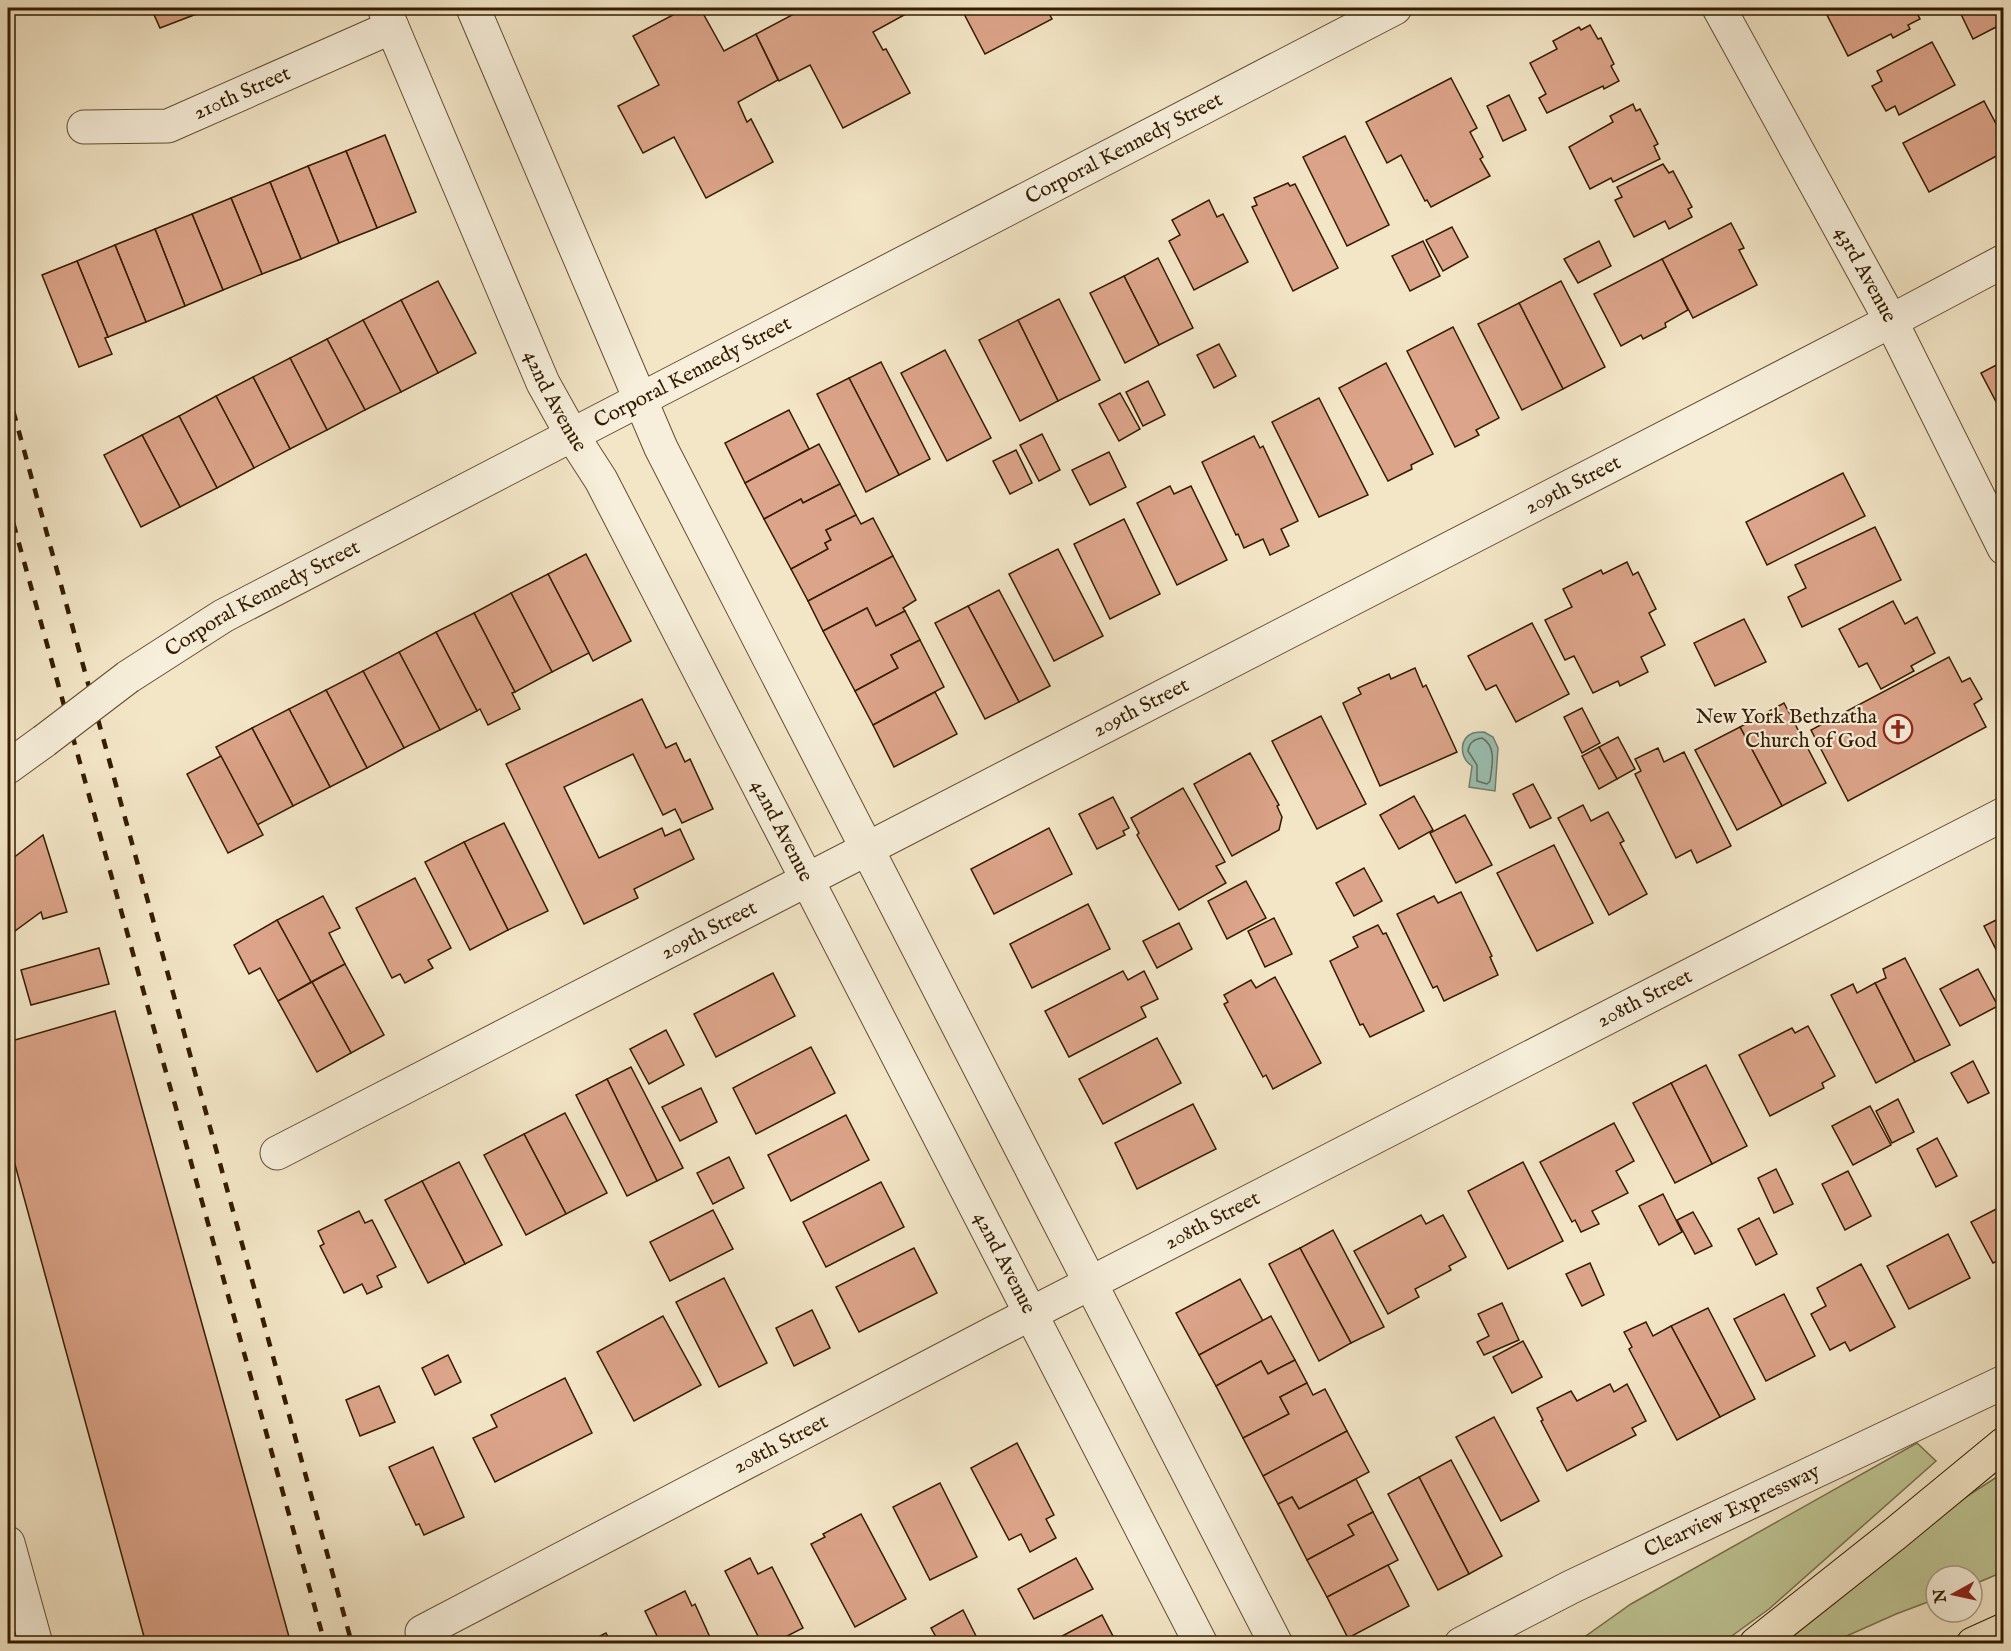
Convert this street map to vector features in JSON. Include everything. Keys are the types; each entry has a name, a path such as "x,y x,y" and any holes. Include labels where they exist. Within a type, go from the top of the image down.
{"highway":[{"path":"1756,1644 2004,1444"},
{"path":"1972,1644 2004,1630"}],"street":[{"path":"473,8 661,448 1276,1644"},
{"name":"Corporal Kennedy Street","path":"8,767 128,677 223,616 1395,8"},
{"name":"43rd Avenue","path":"1719,8 1891,321 2004,548"},
{"name":"210th Street","path":"84,127 168,126 388,17"},
{"name":"42nd Avenue","path":"388,17 543,383 601,480 1201,1644"},
{"name":"209th Street","path":"277,1153 2004,261"},
{"name":"208th Street","path":"422,1632 1091,1282 2004,813"},
{"name":"Clearview Expressway","path":"1461,1644 1571,1587 2004,1382"},
{"path":"8,1544 36,1644"},
{"path":"1509,1644 1571,1587"}],"green space":[{"path":"1917,1443 1936,1461 1769,1609 1722,1643 1576,1643 1631,1604"},
{"path":"2003,1473 2003,1572 1984,1580 1984,1564 1924,1564 1924,1604 1831,1643 1776,1644 1924,1524"}],"water":[{"path":"1484,732 1493,737 1498,748 1495,791 1469,787 1472,766 1463,754 1463,744 1473,733"}],"building":[{"path":"151,8 196,8 199,13 160,28"},
{"path":"686,8 700,8 724,51 756,34 778,80 738,102 747,122 751,119 773,162 706,198 674,137 643,153 618,106 659,85 633,36"},
{"path":"791,8 914,8 873,32 883,50 886,49 910,93 843,128 810,65 779,81 756,34 794,14"},
{"path":"966,8 1046,8 1052,19 985,54 962,10"},
{"path":"1836,8 1914,8 1920,19 1908,25 1910,29 1893,38 1891,34 1848,56 1826,13"},
{"path":"1958,8 2001,8 2004,13 2004,23 1973,39"},
{"path":"1590,25 1598,39 1601,38 1614,64 1611,66 1619,81 1604,89 1603,86 1547,113 1539,98 1546,94 1530,63 1557,49 1553,41 1579,27 1581,30"},
{"path":"1932,42 1955,85 1899,115 1895,106 1886,111 1872,86 1882,81 1877,71"},
{"path":"1451,78 1477,128 1470,132 1483,157 1480,159 1490,176 1431,207 1427,200 1425,201 1401,155 1387,163 1366,122"},
{"path":"1509,95 1526,130 1503,141 1487,106"},
{"path":"1984,101 2004,139 2004,152 1929,192 1903,143"},
{"path":"1633,104 1636,111 1640,109 1658,144 1654,146 1660,159 1613,182 1611,178 1590,189 1569,147 1613,122 1610,116"},
{"path":"385,135 416,212 377,228 346,151"},
{"path":"1345,136 1389,225 1347,246 1303,157"},
{"path":"346,151 377,228 339,243 308,166"},
{"path":"1663,164 1669,173 1673,171 1692,207 1688,209 1692,217 1669,229 1665,221 1634,237 1615,200 1622,197 1617,187"},
{"path":"308,166 339,243 301,259 270,182"},
{"path":"270,182 301,259 262,274 231,198"},
{"path":"1288,183 1290,186 1295,184 1338,268 1293,291 1252,207 1257,205 1254,198"},
{"path":"231,198 262,274 223,290 192,214"},
{"path":"1209,200 1217,217 1223,214 1248,262 1194,290 1169,241 1180,235 1172,220"},
{"path":"192,214 223,290 185,306 155,229"},
{"path":"1731,223 1744,248 1739,250 1757,285 1693,318 1662,259"},
{"path":"1452,227 1468,257 1443,271 1426,240"},
{"path":"155,229 185,306 146,322 115,245"},
{"path":"1423,241 1440,276 1410,291 1392,256"},
{"path":"1599,241 1611,266 1578,283 1564,259"},
{"path":"115,245 146,322 108,337 77,261"},
{"path":"1158,258 1193,328 1159,345 1124,276"},
{"path":"1662,259 1688,310 1665,323 1666,327 1643,339 1641,335 1621,346 1594,294"},
{"path":"77,261 108,337 105,338 112,354 79,367 42,275"},
{"path":"1124,276 1159,345 1125,363 1090,293"},
{"path":"438,281 476,353 438,373 401,300"},
{"path":"1561,281 1605,367 1563,389 1519,303"},
{"path":"1059,299 1100,380 1058,401 1018,320"},
{"path":"401,300 438,373 401,392 363,320"},
{"path":"1519,303 1563,389 1522,410 1478,324"},
{"path":"363,320 401,392 365,410 327,339"},
{"path":"1018,320 1058,401 1020,421 979,340"},
{"path":"1453,327 1499,418 1476,430 1479,435 1455,447 1407,351"},
{"path":"327,339 365,410 327,430 290,358"},
{"path":"1219,344 1236,376 1214,388 1197,355"},
{"path":"945,350 991,438 947,461 901,373"},
{"path":"290,358 327,430 290,449 253,377"},
{"path":"2004,361 2004,417 1981,373"},
{"path":"881,362 930,459 899,475 849,378"},
{"path":"1386,363 1433,454 1411,465 1412,469 1388,481 1339,388"},
{"path":"253,377 290,449 254,468 216,396"},
{"path":"849,378 899,475 866,492 817,394"},
{"path":"1148,381 1165,415 1143,426 1126,392"},
{"path":"1120,393 1140,429 1119,441 1099,404"},
{"path":"216,396 254,468 217,488 179,416"},
{"path":"1319,398 1368,495 1319,517 1272,422"},
{"path":"789,410 809,449 745,483 725,443"},
{"path":"179,416 217,488 180,507 142,435"},
{"path":"1042,434 1060,470 1039,481 1020,445"},
{"path":"142,435 180,507 141,527 104,455"},
{"path":"1254,436 1260,448 1263,446 1298,521 1281,529 1289,546 1270,555 1263,539 1244,548 1202,462"},
{"path":"819,444 840,484 803,503 801,499 764,519 745,483"},
{"path":"1016,450 1032,483 1010,494 993,461"},
{"path":"1109,452 1126,487 1090,505 1072,470"},
{"path":"1843,473 1865,516 1767,565 1746,522"},
{"path":"840,484 856,515 826,530 831,540 825,543 828,549 791,569 764,519 801,499 803,503"},
{"path":"1170,486 1174,494 1191,486 1227,560 1177,585 1137,503"},
{"path":"856,515 861,524 873,518 893,556 808,601 791,569 828,549 825,543 831,540 826,530"},
{"path":"1124,519 1160,594 1110,619 1074,544"},
{"path":"1875,527 1901,580 1802,627 1788,597 1806,588 1795,565"},
{"path":"1058,549 1103,636 1054,661 1009,574"},
{"path":"586,554 631,641 593,661 548,574"},
{"path":"893,556 916,600 903,608 905,611 876,626 867,608 823,631 808,601"},
{"path":"1627,562 1633,575 1638,572 1656,609 1649,613 1665,645 1641,657 1648,672 1620,686 1618,681 1593,693 1574,656 1565,660 1545,620 1572,607 1563,589 1601,570 1603,574"},
{"path":"548,574 589,653 552,672 511,593"},
{"path":"999,590 1050,686 1019,702 968,606"},
{"path":"511,593 552,672 515,692 474,613"},
{"path":"1893,601 1905,624 1917,617 1935,653 1911,666 1914,671 1881,689 1867,663 1859,667 1839,629"},
{"path":"968,606 1019,702 985,719 935,623"},
{"path":"867,608 876,626 905,611 920,640 891,655 898,668 855,691 823,631"},
{"path":"474,613 515,692 512,693 520,709 488,725 480,709 477,711 436,632"},
{"path":"1744,619 1766,662 1715,686 1694,643"},
{"path":"1532,623 1569,694 1516,722 1496,685 1486,690 1468,656"},
{"path":"436,632 477,711 440,730 399,652"},
{"path":"920,640 944,687 873,725 855,691 898,668 891,655"},
{"path":"399,652 440,730 404,748 363,671"},
{"name":"New York Bethzatha Church of God","path":"1949,657 1962,682 1970,678 1982,699 1974,704 1986,727 1848,801 1811,730"},
{"path":"1415,668 1423,687 1426,685 1457,752 1380,786 1343,703 1361,694 1358,688 1389,674 1391,679"},
{"path":"363,671 404,748 367,768 326,690"},
{"path":"326,690 367,768 330,787 289,709"},
{"path":"935,692 957,734 894,767 873,725"},
{"path":"642,699 666,748 676,743 685,762 690,759 713,809 682,823 675,809 663,815 633,754 564,787 599,858 662,828 665,836 680,829 694,859 634,889 638,898 584,924 506,764"},
{"path":"1784,703 1826,783 1782,806 1740,727"},
{"path":"1582,708 1600,743 1582,753 1564,717"},
{"path":"289,709 330,787 293,806 252,728"},
{"path":"1321,716 1366,804 1317,829 1272,741"},
{"path":"1740,727 1782,806 1737,830 1695,750"},
{"path":"252,728 293,806 257,825 216,747"},
{"path":"1618,737 1635,769 1617,779 1599,747"},
{"path":"1599,747 1617,779 1599,789 1582,756"},
{"path":"1658,748 1664,762 1684,752 1731,846 1697,863 1691,850 1676,858 1635,774 1641,771 1635,759"},
{"path":"1250,753 1279,805 1277,806 1282,817 1279,830 1232,856 1194,784"},
{"path":"221,756 263,835 228,853 187,774"},
{"path":"1533,784 1551,818 1530,828 1513,794"},
{"path":"1183,788 1225,862 1216,866 1226,883 1179,910 1137,835 1139,833 1131,818"},
{"path":"1414,796 1433,830 1399,849 1380,815"},
{"path":"1113,797 1129,828 1123,831 1125,835 1097,849 1079,814"},
{"path":"1583,805 1591,821 1608,812 1624,841 1620,843 1647,894 1609,915 1558,818"},
{"path":"1465,815 1492,865 1456,883 1430,833"},
{"path":"504,823 548,911 508,930 464,842"},
{"path":"1049,828 1072,874 994,914 971,869"},
{"path":"43,835 67,912 43,919 41,912 8,936 8,862"},
{"path":"464,842 508,930 470,950 425,862"},
{"path":"1554,845 1593,923 1537,951 1497,873"},
{"path":"1364,868 1382,901 1354,916 1336,883"},
{"path":"415,878 451,948 428,960 433,968 405,983 400,974 392,978 356,908"},
{"path":"1246,881 1266,918 1227,939 1208,901"},
{"path":"1461,892 1492,956 1490,957 1498,975 1444,1001 1437,986 1433,988 1397,914 1434,896 1438,903"},
{"path":"323,896 340,928 329,933 345,964 311,982 277,920"},
{"path":"1088,904 1110,949 1032,988 1010,944"},
{"path":"2004,916 2004,965 1984,926"},
{"path":"1274,918 1292,954 1265,967 1248,931"},
{"path":"277,920 311,982 278,1001 260,968 249,974 234,945"},
{"path":"1179,923 1192,949 1157,968 1143,941"},
{"path":"1378,925 1383,934 1386,933 1424,1011 1370,1037 1363,1024 1360,1025 1330,961 1358,947 1353,937"},
{"path":"99,948 109,984 31,1005 21,970"},
{"path":"1905,958 1950,1045 1915,1062 1875,983 1886,978 1883,969"},
{"path":"345,964 384,1035 351,1053 312,982"},
{"path":"1978,969 1998,1006 1960,1026 1940,989"},
{"path":"1123,971 1128,980 1144,971 1158,999 1141,1007 1146,1017 1069,1057 1045,1011"},
{"path":"773,973 795,1016 716,1057 694,1014"},
{"path":"1275,977 1321,1063 1273,1089 1266,1075 1263,1077 1224,1004 1228,1002 1224,995 1251,980 1256,988"},
{"path":"312,982 351,1053 317,1072 278,1001"},
{"path":"1875,983 1915,1062 1876,1083 1831,995 1853,984 1857,993"},
{"path":"115,1011 291,1644 146,1644 8,1139 8,1042"},
{"path":"1808,1026 1835,1076 1822,1083 1824,1088 1770,1116 1739,1055 1792,1028 1795,1033"},
{"path":"666,1030 684,1065 649,1084 630,1049"},
{"path":"1157,1038 1181,1083 1103,1124 1079,1079"},
{"path":"811,1047 835,1093 756,1134 733,1088"},
{"path":"1973,1061 1989,1093 1968,1103 1951,1073"},
{"path":"1706,1065 1747,1146 1712,1164 1671,1083"},
{"path":"631,1067 683,1168 657,1181 607,1079"},
{"path":"607,1079 657,1181 627,1196 576,1095"},
{"path":"1671,1083 1712,1164 1675,1183 1633,1103"},
{"path":"701,1088 717,1122 680,1141 662,1107"},
{"path":"1898,1099 1914,1132 1892,1143 1876,1111"},
{"path":"1193,1104 1216,1149 1137,1189 1115,1143"},
{"path":"1870,1106 1891,1145 1853,1165 1832,1126"},
{"path":"565,1113 607,1193 566,1214 524,1134"},
{"path":"846,1115 869,1160 791,1201 768,1155"},
{"path":"1614,1123 1634,1161 1616,1171 1628,1193 1592,1211 1599,1224 1581,1232 1575,1220 1572,1222 1540,1162"},
{"path":"524,1134 566,1214 526,1235 484,1155"},
{"path":"1937,1138 1957,1176 1936,1187 1917,1149"},
{"path":"729,1157 744,1188 713,1204 697,1173"},
{"path":"459,1162 502,1245 465,1264 422,1181"},
{"path":"1523,1162 1563,1241 1508,1269 1468,1191"},
{"path":"1776,1169 1793,1204 1774,1213 1758,1178"},
{"path":"1848,1171 1871,1216 1845,1230 1822,1184"},
{"path":"422,1181 465,1264 428,1283 385,1200"},
{"path":"881,1182 904,1227 826,1267 803,1222"},
{"path":"1663,1194 1682,1232 1659,1245 1639,1206"},
{"path":"2004,1205 2004,1258 1993,1263 1971,1222"},
{"path":"713,1210 733,1249 670,1281 650,1242"},
{"path":"359,1211 365,1223 372,1220 396,1267 377,1276 382,1287 367,1294 362,1284 344,1293 320,1246 324,1244 318,1231"},
{"path":"1693,1212 1712,1246 1695,1254 1677,1220"},
{"path":"1421,1215 1426,1224 1443,1215 1466,1257 1449,1266 1451,1270 1415,1289 1419,1297 1388,1314 1354,1251"},
{"path":"1759,1218 1777,1254 1756,1265 1738,1229"},
{"path":"1333,1230 1384,1327 1351,1343 1300,1248"},
{"path":"1948,1234 1970,1278 1909,1309 1887,1266"},
{"path":"914,1248 937,1293 859,1332 836,1287"},
{"path":"1300,1248 1351,1343 1319,1361 1269,1264"},
{"path":"1590,1263 1604,1295 1582,1306 1566,1274"},
{"path":"1861,1264 1895,1327 1850,1351 1845,1342 1830,1350 1811,1314 1826,1306 1817,1288"},
{"path":"724,1278 767,1363 719,1387 676,1302"},
{"path":"1240,1279 1263,1321 1199,1355 1176,1313"},
{"path":"1784,1294 1815,1356 1766,1381 1734,1319"},
{"path":"1502,1303 1519,1340 1484,1355 1477,1342 1489,1336 1478,1314"},
{"path":"1708,1308 1755,1399 1720,1417 1671,1326"},
{"path":"812,1310 830,1348 794,1366 776,1328"},
{"path":"663,1316 701,1385 634,1421 597,1352"},
{"path":"1271,1316 1295,1360 1268,1374 1261,1361 1216,1386 1199,1355"},
{"path":"1646,1322 1653,1336 1671,1326 1720,1417 1677,1440 1629,1349 1632,1347 1624,1332"},
{"path":"1523,1341 1542,1377 1512,1393 1493,1357"},
{"path":"448,1355 461,1382 435,1395 422,1368"},
{"path":"1295,1360 1307,1383 1280,1397 1289,1414 1243,1438 1216,1386 1261,1361 1268,1374"},
{"path":"565,1378 592,1433 495,1482 473,1438 497,1427 491,1415"},
{"path":"1307,1383 1313,1395 1325,1389 1347,1431 1263,1476 1243,1438 1289,1414 1280,1397"},
{"path":"1610,1384 1614,1392 1627,1384 1646,1421 1632,1428 1636,1435 1567,1471 1541,1421 1543,1420 1537,1408 1571,1391 1577,1401"},
{"path":"379,1386 395,1422 360,1436 346,1400"},
{"path":"1494,1417 1539,1501 1501,1521 1456,1437"},
{"path":"1347,1431 1369,1472 1299,1509 1292,1497 1278,1504 1263,1476"},
{"path":"1017,1443 1054,1515 1046,1519 1056,1538 1030,1552 1021,1534 1009,1540 971,1468"},
{"path":"433,1447 464,1517 424,1535 419,1524 416,1525 389,1467"},
{"path":"1451,1460 1502,1556 1469,1574 1419,1477"},
{"path":"1419,1477 1469,1574 1438,1590 1388,1494"},
{"path":"1356,1479 1373,1512 1348,1525 1354,1535 1307,1560 1278,1504 1292,1497 1299,1509"},
{"path":"940,1483 977,1557 930,1580 893,1507"},
{"path":"1373,1512 1398,1560 1327,1597 1307,1560 1354,1535 1348,1525"},
{"path":"861,1514 906,1599 855,1627 811,1544 825,1537 823,1534"},
{"path":"750,1558 758,1574 772,1567 803,1628 787,1636 790,1644 762,1644 725,1571"},
{"path":"1076,1558 1093,1589 1034,1619 1018,1589"},
{"path":"1388,1565 1409,1606 1348,1638 1327,1597"},
{"path":"685,1591 692,1606 695,1604 713,1644 661,1644 645,1611"},
{"path":"963,1610 980,1644 940,1644 931,1628"},
{"path":"1102,1615 1113,1636 1118,1637 1122,1644 1047,1644"},
{"path":"606,1633 612,1644 584,1644"}],"railway":[{"path":"8,392 352,1644"},
{"path":"8,504 325,1644"}],"place":[{"name":"New York Bethzatha Church of God","path":"1898,729"}]}
